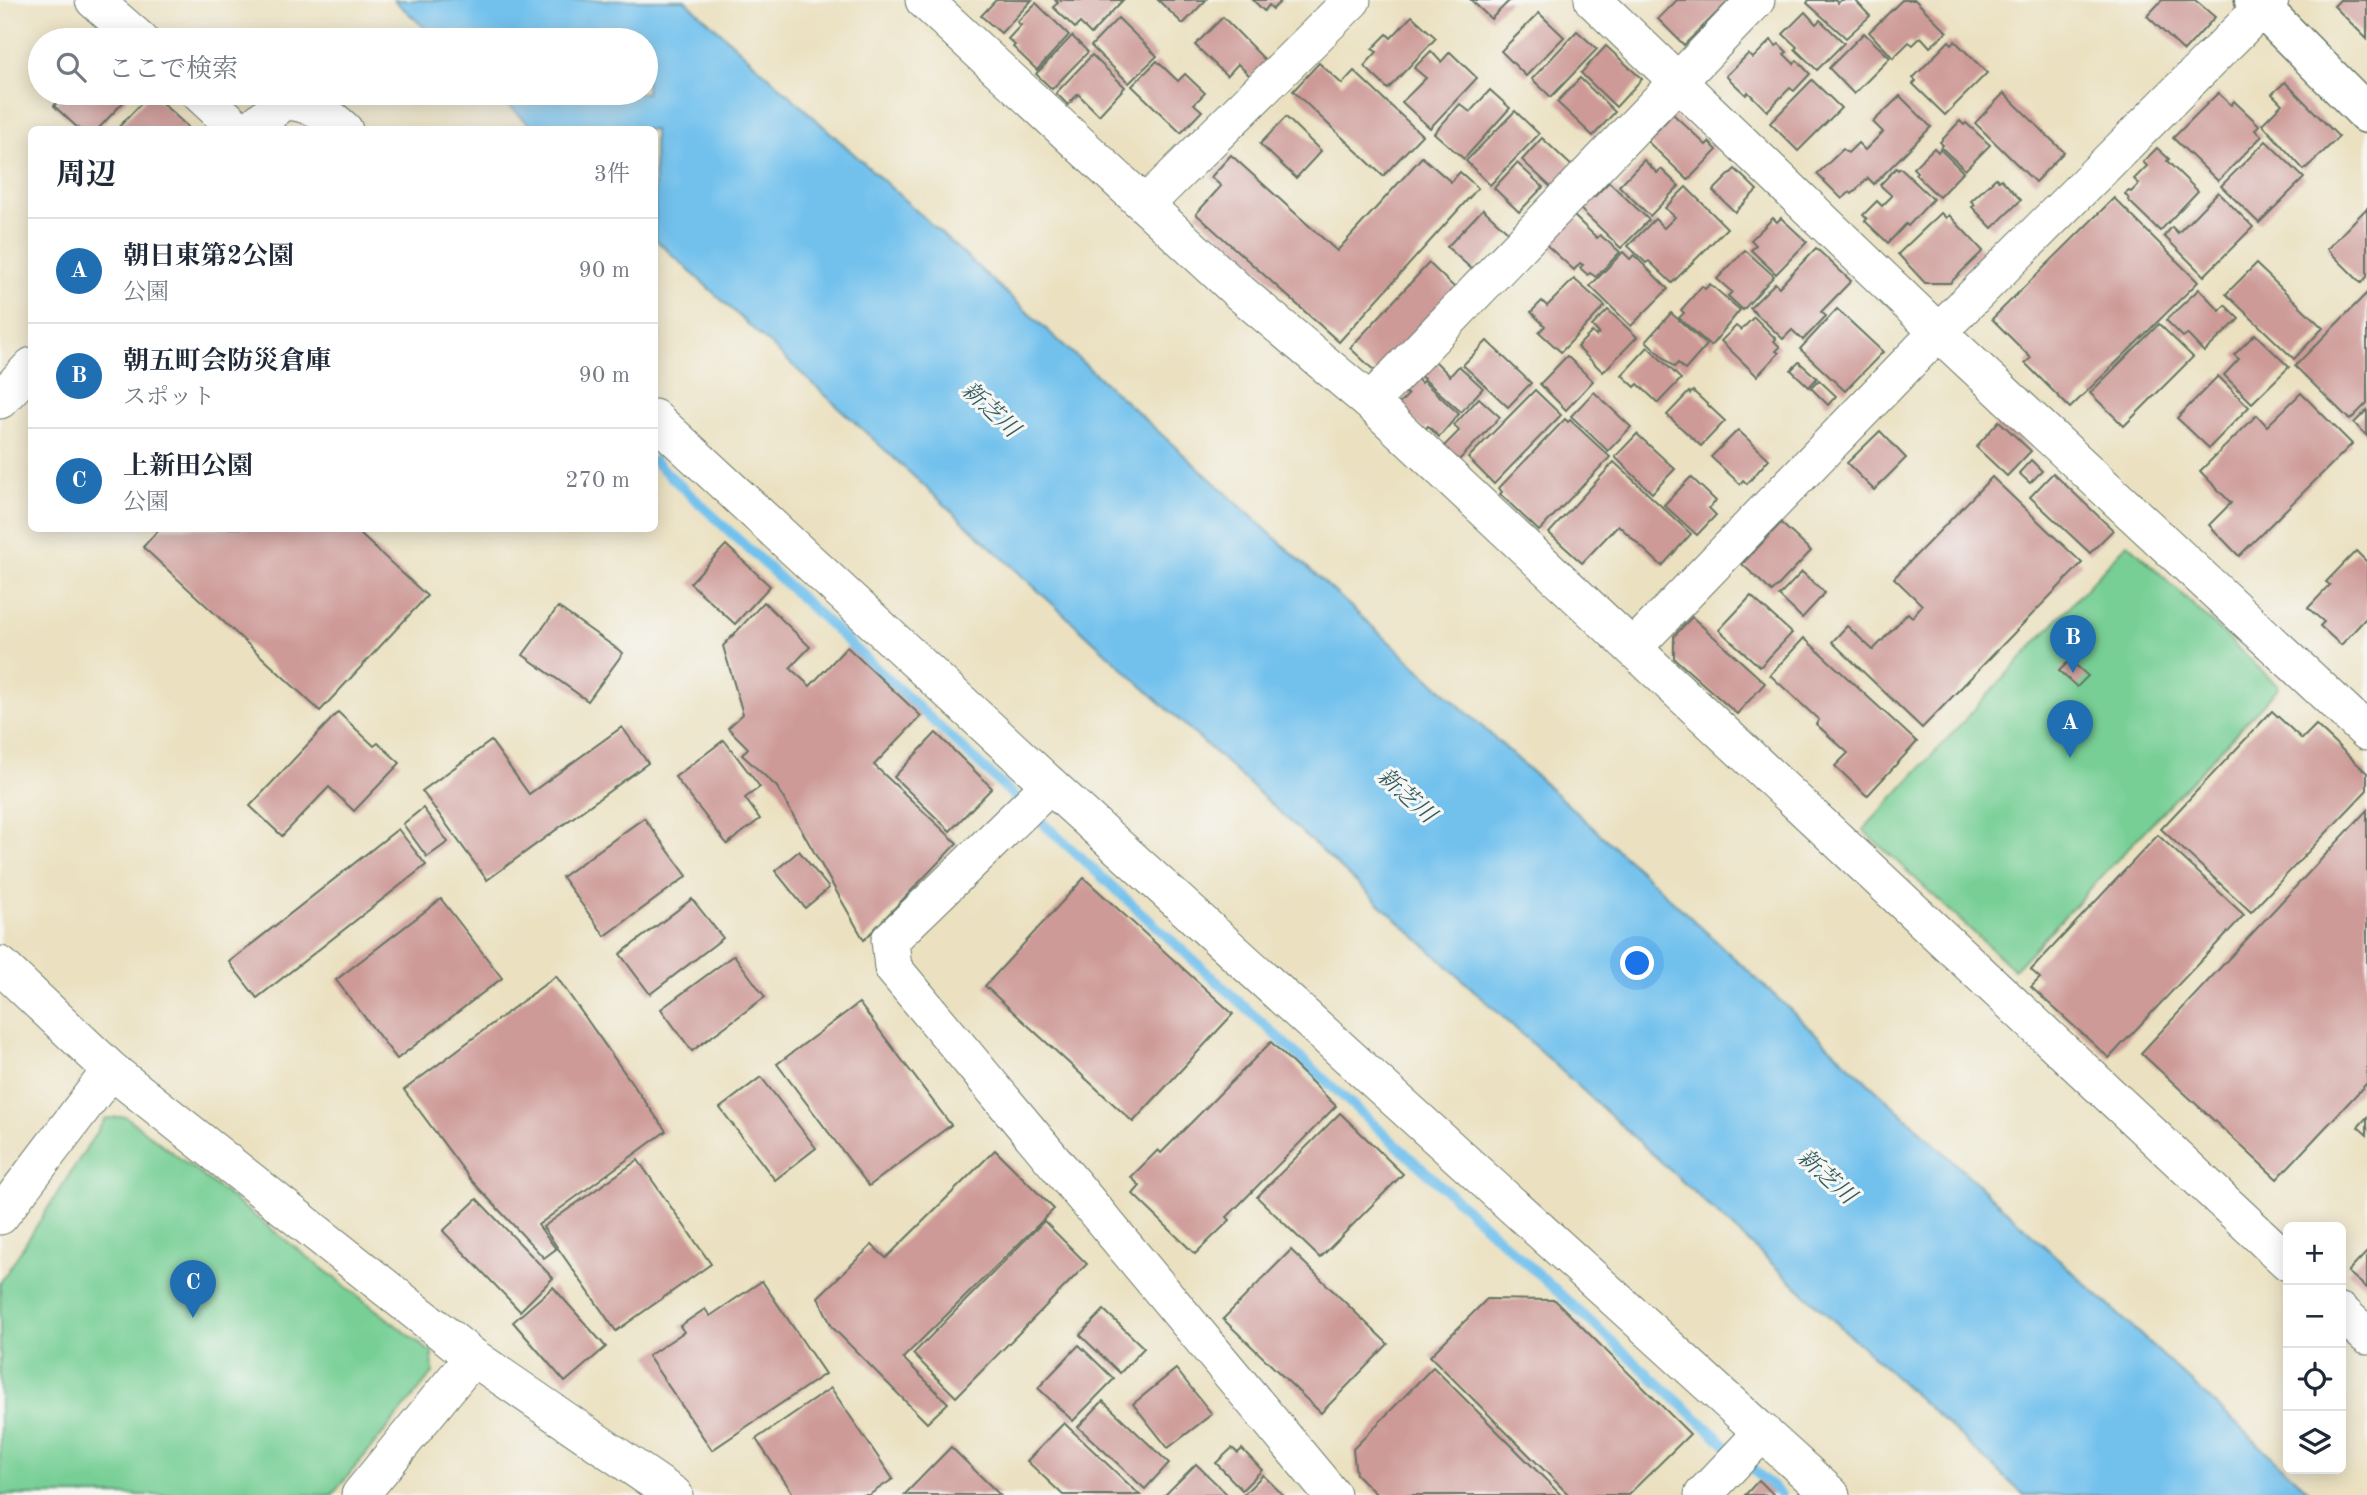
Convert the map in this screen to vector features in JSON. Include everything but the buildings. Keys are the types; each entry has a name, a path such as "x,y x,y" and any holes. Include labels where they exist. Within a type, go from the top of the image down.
{"street":[{"path":"94,0 126,28"},
{"path":"924,0 1238,291 1370,402 2283,1257"},
{"path":"1146,204 1352,0"},
{"path":"1593,0 1938,331 2367,732"},
{"path":"1370,402 1756,0"},
{"path":"1633,648 1938,331 2262,3 2367,114"},
{"path":"212,105 235,126"},
{"path":"255,126 279,105"},
{"path":"309,105 340,126"},
{"path":"0,400 28,370"},
{"path":"658,422 1050,785 1831,1495"},
{"path":"1050,785 890,940 893,968 1332,1495"},
{"path":"0,965 111,1070 473,1357 674,1495"},
{"path":"0,1216 111,1070"},
{"path":"2346,1316 2367,1336"},
{"path":"360,1495 473,1357"},
{"path":"1703,1495 1763,1432"}],"green space":[{"path":"2128,543 2279,687 2014,970 1863,830"},
{"path":"125,1116 432,1353 433,1373 332,1495 0,1495 0,1283 105,1119"}],"water":[{"name":"新芝川","path":"394,0 685,0 1634,865 2283,1467 2283,1474 2290,1474 2313,1495 2024,1495 658,242 658,126 532,126 508,105 658,105 658,28 425,28"}],"waterway":[{"path":"658,465 1047,827 1781,1495"}],"place":[{"name":"朝五町会防災倉庫","path":"2073,673"},
{"name":"朝日東第2公園","path":"2070,758"},
{"name":"上新田公園","path":"193,1318"}]}
